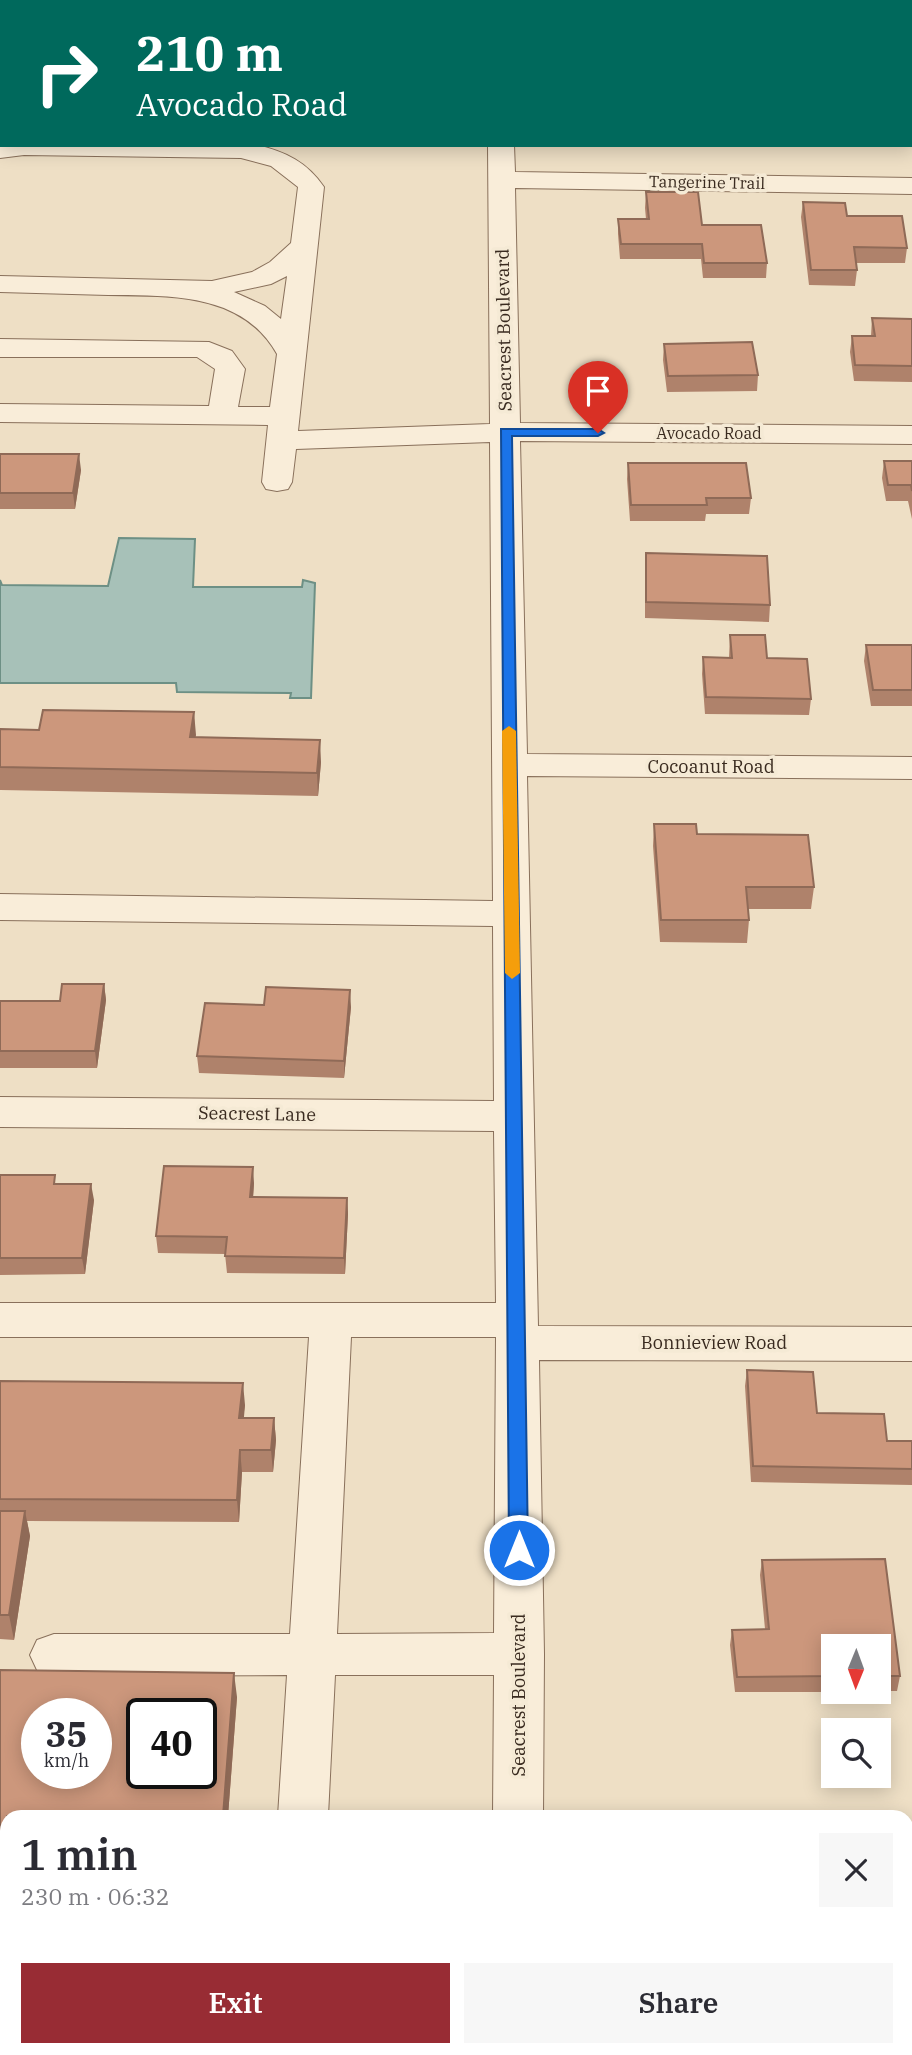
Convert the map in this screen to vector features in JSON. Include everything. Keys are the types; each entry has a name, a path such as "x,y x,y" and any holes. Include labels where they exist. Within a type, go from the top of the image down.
{"street":[{"path":"0,150 24,147 241,150 287,163 303,174 311,187 277,482"},
{"name":"Tangerine Trail","path":"502,162 912,186"},
{"name":"Seacrest Boulevard","path":"502,162 517,1331 520,1654 518,1810"},
{"path":"0,284 191,289 237,285 261,278 280,268 305,244"},
{"path":"191,289 227,299 258,313 281,331 292,355"},
{"path":"0,348 199,348 211,351 221,356 230,369 222,415"},
{"name":"Avocado Road","path":"0,413 222,415 283,428 451,437 505,432 912,435"},
{"name":"Cocoanut Road","path":"510,765 912,768"},
{"path":"0,907 512,914"},
{"name":"Seacrest Lane","path":"0,1112 514,1116"},
{"name":"Bonnieview Road","path":"0,1320 331,1320 517,1331 912,1344"},
{"path":"303,1810 331,1320"},
{"path":"54,1655 520,1654"}],"water":[{"path":"119,538 195,539 193,587 302,587 303,580 315,583 311,698 290,698 291,693 177,692 176,683 0,683 0,580 2,585 108,586"}],"building":[{"path":"646,192 698,192 702,225 761,225 767,263 704,263 702,244 621,244 618,219 649,219"},
{"path":"803,202 845,203 847,216 902,216 907,248 854,247 857,270 811,270"},
{"path":"872,318 912,319 912,366 855,365 852,336 875,336"},
{"path":"752,342 758,375 668,376 664,344"},
{"path":"0,454 79,454 73,493 0,493"},
{"path":"884,461 912,461 912,491 911,485 888,485"},
{"path":"628,463 746,463 751,498 706,498 707,505 631,505"},
{"path":"646,553 767,556 770,605 646,602"},
{"path":"730,635 765,635 767,658 807,659 811,699 706,697 703,657 732,658"},
{"path":"866,645 912,645 912,690 873,690"},
{"path":"43,710 194,712 190,737 320,740 317,773 0,767 0,729 39,730"},
{"path":"654,824 696,824 697,834 808,835 814,887 746,887 749,920 661,920"},
{"path":"62,984 104,984 95,1051 0,1051 0,1001 60,1001"},
{"path":"266,987 350,990 344,1061 197,1056 205,1003 264,1005"},
{"path":"164,1166 253,1167 250,1197 347,1198 344,1258 225,1256 227,1237 156,1236"},
{"path":"0,1175 55,1175 54,1184 91,1184 82,1258 0,1258"},
{"path":"747,1370 813,1372 817,1413 884,1414 887,1441 912,1441 912,1469 753,1466"},
{"path":"0,1381 243,1383 239,1418 274,1418 271,1450 240,1450 237,1500 0,1499"},
{"path":"0,1511 25,1511 9,1615 0,1615"},
{"path":"885,1559 900,1676 891,1676 891,1634 821,1634 821,1676 737,1677 732,1630 769,1629 762,1560"},
{"path":"0,1670 234,1673 223,1810 0,1810"}],"slow traffic":[{"path":"509,731 512,973"}],"route":[{"path":"519,1550 505,432 598,433"}]}
